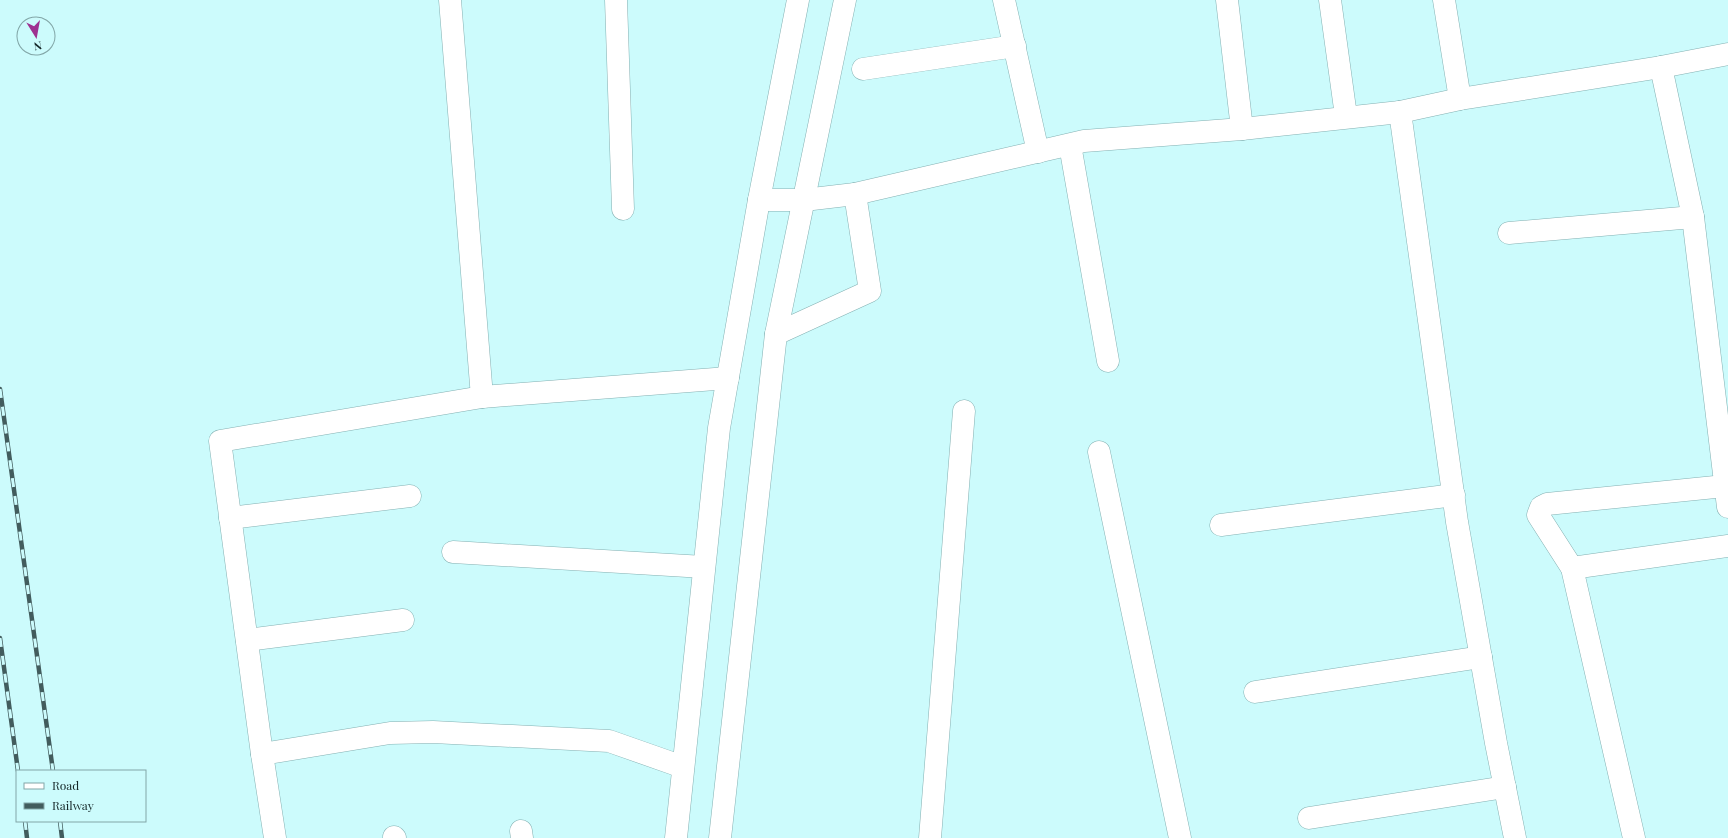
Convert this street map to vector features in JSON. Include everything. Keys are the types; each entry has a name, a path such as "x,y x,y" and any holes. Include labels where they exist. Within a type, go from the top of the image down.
{"street":[{"path":"450,0 482,397"},
{"path":"616,0 623,209"},
{"path":"676,838 682,767 719,428 759,200 798,0"},
{"path":"720,838 776,334 845,0"},
{"path":"1004,0 1038,152"},
{"path":"1227,0 1242,129"},
{"path":"1330,0 1346,116"},
{"path":"1444,0 1460,99"},
{"path":"863,69 1015,46"},
{"path":"759,200 804,200 855,194 1084,142 1242,129 1346,116 1400,112 1460,99 1661,67 1728,54"},
{"path":"1634,838 1572,568 1538,515 1541,507 1548,504 1726,497 1693,217 1661,67"},
{"path":"1400,112 1454,495 1481,657 1514,838"},
{"path":"1070,145 1108,361"},
{"path":"776,334 870,291 855,194"},
{"path":"1509,233 1693,217"},
{"path":"275,838 262,754 220,441 482,397 728,378"},
{"path":"930,838 964,411"},
{"path":"1099,452 1180,838"},
{"path":"1221,525 1454,495"},
{"path":"230,518 410,496"},
{"path":"1572,568 1728,546"},
{"path":"453,552 704,567"},
{"path":"247,640 403,620"},
{"path":"1255,692 1481,657"},
{"path":"262,754 390,732 433,732 608,741 682,767"},
{"path":"1309,818 1505,787"}],"railway":[{"path":"0,389 53,770"},
{"path":"0,638 18,770"},
{"path":"25,822 27,838"},
{"path":"60,822 62,838"}]}
